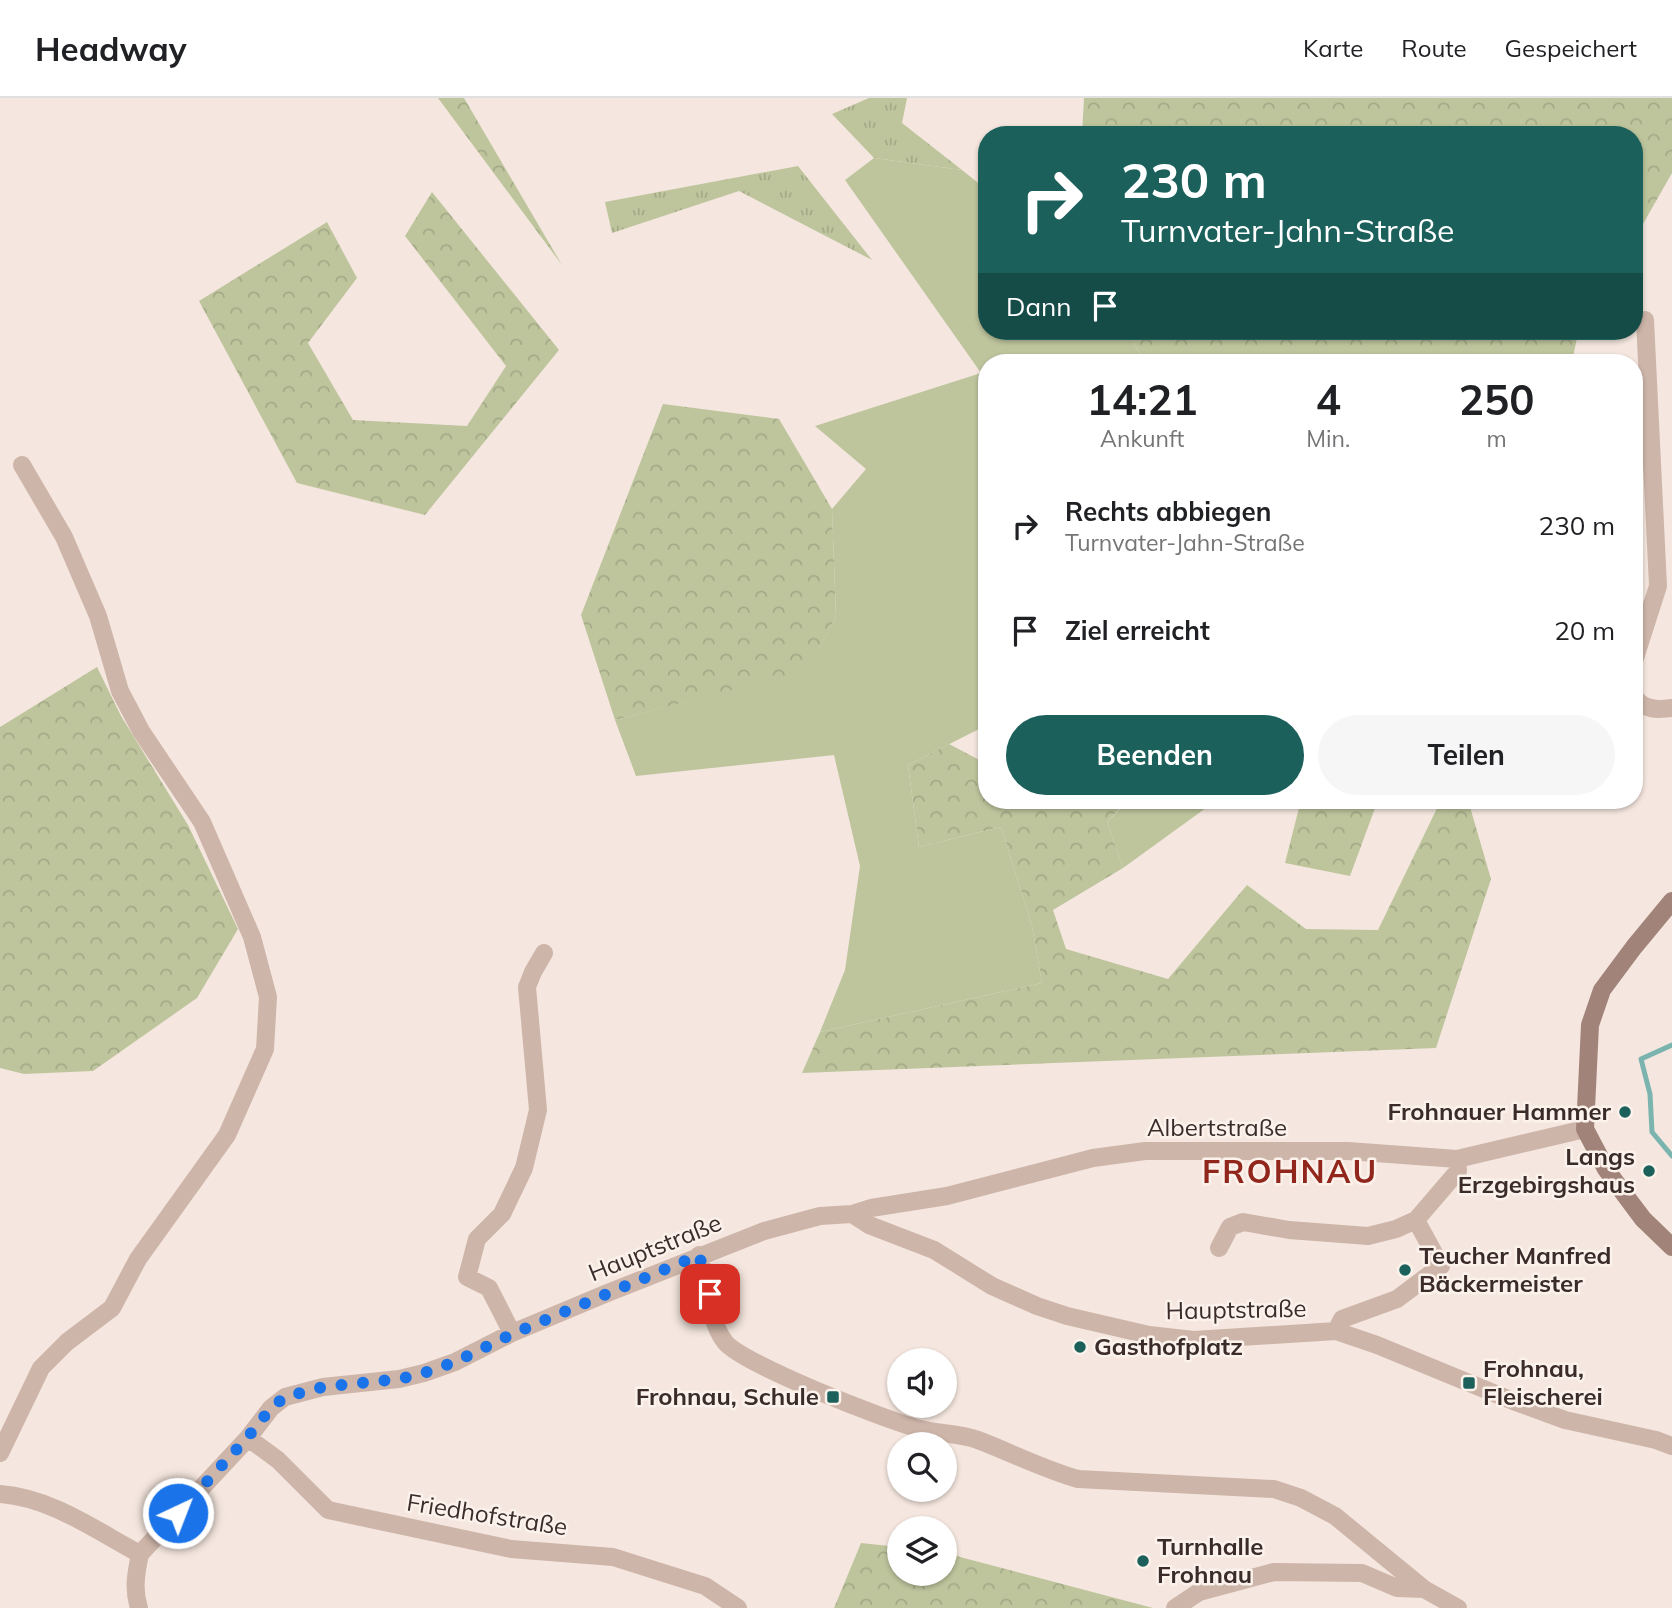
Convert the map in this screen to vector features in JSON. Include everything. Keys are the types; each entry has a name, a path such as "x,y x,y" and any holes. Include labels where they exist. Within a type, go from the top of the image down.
{"main road":[{"path":"1670,905 1602,990 1590,1025 1585,1129 1606,1169 1625,1195 1643,1219 1672,1247"}],"street":[{"path":"1643,633 1658,586 1644,320"},
{"path":"0,1453 41,1368 67,1342 112,1308 138,1259 228,1135 265,1049 268,997 252,937 202,822 141,731 120,691 98,616 69,548 22,465"},
{"path":"1643,706 1657,710 1672,708"},
{"path":"512,1334 489,1289 467,1277 477,1239 502,1214 524,1168 538,1110 527,987 544,953"},
{"name":"Albertstraße","path":"852,1214 871,1208 947,1196 1093,1158 1145,1151 1348,1151 1457,1159 1585,1129"},
{"path":"1219,1248 1230,1227 1243,1222 1289,1230 1368,1236 1383,1234 1416,1220 1458,1171 1457,1159"},
{"name":"Hauptstraße","path":"140,1554 247,1438 271,1408 285,1397 323,1387 400,1379 424,1373 455,1362 512,1334 699,1255 764,1231 820,1216 852,1214 869,1225 934,1251 992,1286 1037,1306 1087,1322 1149,1335 1194,1340 1336,1331 1565,1420 1672,1446"},
{"path":"1336,1331 1342,1319 1396,1299 1441,1266 1416,1220"},
{"path":"699,1255 717,1331 727,1345 742,1356 833,1397 919,1429 975,1439 1051,1472 1078,1479 1274,1489 1301,1498 1335,1516 1424,1588 1458,1608"},
{"name":"Friedhofstraße","path":"247,1438 278,1460 328,1510 511,1549 613,1557 705,1586 737,1608"},
{"path":"0,1494 16,1495 62,1511 140,1554 135,1577 139,1608"},
{"path":"1175,1608 1199,1592 1274,1572 1362,1573 1397,1588 1424,1588"}],"green space":[{"path":"438,98 464,98 562,265"},
{"path":"869,98 907,98 902,123 962,170 874,158 832,114"},
{"path":"1084,98 1672,98 1672,173 1643,224 1643,126 1082,126"},
{"path":"874,158 962,170 978,183 978,340 1133,340 1140,354 978,354 978,369 845,180"},
{"path":"798,166 872,260 739,191 612,233 605,202"},
{"path":"432,192 559,350 425,515 297,483 199,301 327,222 357,278 308,343 353,420 467,426 506,366 405,236"},
{"path":"1133,340 1577,340 1574,354 1140,354"},
{"path":"978,374 978,730 908,765 919,847 1001,827 1032,926 1042,983 820,1032 845,970 860,866 834,755 636,776 615,720 806,671 836,617 832,509 866,469 815,426"},
{"path":"663,404 779,419 832,509 836,617 806,672 615,720 581,615"},
{"path":"97,667 121,716 188,825 238,929 197,998 93,1071 24,1074 0,1068 0,727"},
{"path":"949,744 978,759 978,809 1119,809 1107,822 1123,868 1053,910 1066,949 1168,979 1247,885 1306,929 1378,930 1437,809 1471,809 1491,879 1436,1048 802,1073 820,1032 1042,983 1032,926 1001,827 919,847 908,765"},
{"path":"1120,809 1205,809 1123,868 1107,822"},
{"path":"1299,809 1375,809 1350,876 1285,863"},
{"path":"861,1543 887,1546 887,1586 957,1586 957,1556 1153,1608 834,1608"}],"waterway":[{"path":"1672,1045 1641,1059 1650,1094 1652,1132 1672,1156"}],"place":[{"name":"Frohnauer Hammer","path":"1625,1112"},
{"name":"Langs Erzgebirgshaus","path":"1649,1171"},
{"name":"Teucher Manfred Bäckermeister","path":"1405,1270"},
{"name":"Gasthofplatz","path":"1080,1347"},
{"name":"Frohnau, Fleischerei","path":"1469,1383"},
{"name":"Frohnau, Schule","path":"833,1397"},
{"name":"Turnhalle Frohnau","path":"1143,1561"}],"district":[{"name":"FROHNAU","path":"1290,1172"}],"route":[{"path":"178,1513 271,1408 285,1397 323,1387 400,1379 424,1373 455,1362 512,1334 699,1255 710,1294"}]}
